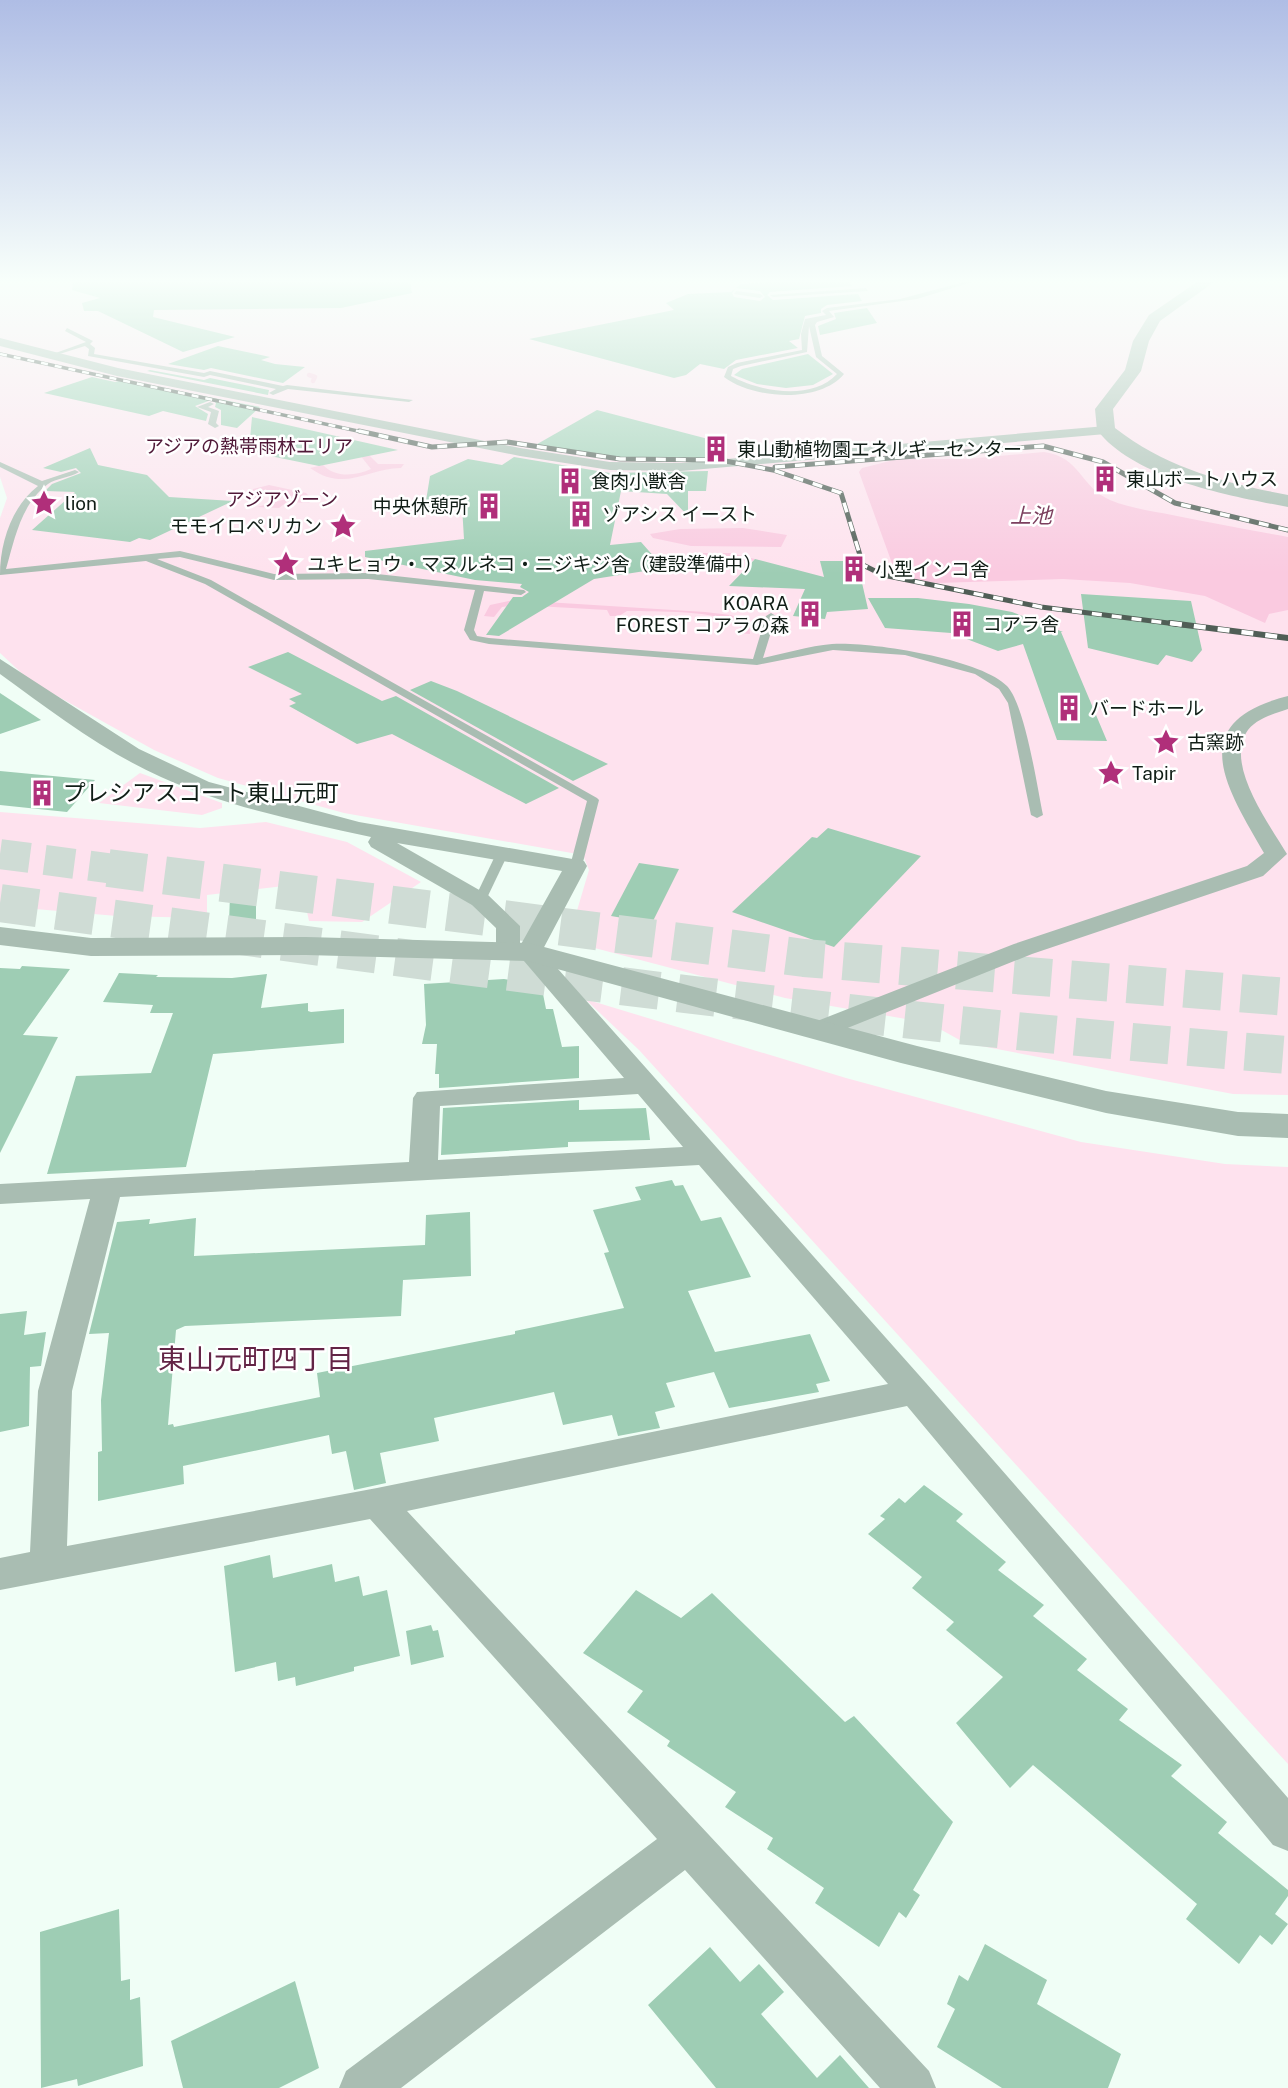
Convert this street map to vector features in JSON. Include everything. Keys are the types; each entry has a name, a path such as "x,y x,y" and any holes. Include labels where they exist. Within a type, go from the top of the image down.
{"street":[{"path":"160,379 520,453 610,466 656,468 723,464 1106,430"},
{"path":"1127,379 1104,409 1106,430 1127,448 1161,466 1199,481 1288,501"},
{"path":"0,665 60,708 152,765 205,788 349,827 501,856 576,866 519,952"},
{"path":"816,1031 1023,949 1255,871 1276,854 1234,779 1228,748 1239,729 1251,716 1288,702"},
{"path":"349,827 413,859 480,900 508,926 519,952 707,1155 914,1392 1288,1830"},
{"path":"0,936 91,947 306,946 519,952 816,1031 1106,1102 1238,1124 1288,1126"},
{"path":"423,1172 427,1098 644,1085"},
{"path":"0,1194 707,1155"},
{"path":"48,1563 55,1391 108,1188"},
{"path":"0,1574 377,1503 914,1392"},
{"path":"377,1503 912,2088"},
{"path":"363,2088 687,1842"}],"lane":[{"path":"240,379 281,388 409,400"},
{"path":"731,379 760,391 797,392 829,385 835,379"},
{"path":"260,401 281,388"},
{"path":"210,404 201,407 215,411 212,425 215,426"},
{"path":"0,464 41,484 75,472"},
{"path":"41,484 44,485 23,504 0,572 180,554 274,577 368,576 480,590 521,592"},
{"path":"147,558 208,582 593,800 576,866"},
{"path":"480,590 469,630 473,638 757,662 833,647 905,652 979,672 1003,687 1013,704 1037,815"},
{"path":"757,662 771,616"},
{"path":"480,900 501,856"}],"green space":[{"path":"0,379 1288,379 1288,1095 1233,1094 965,1043 929,1023 785,998 568,941 589,870 583,855 344,813 218,778 154,750 30,681 0,653 0,518 7,498 0,477"},
{"path":"140,773 222,803 222,808 202,815 99,803"},
{"path":"0,812 200,828 266,822 347,842 421,882 362,922 309,921 301,884 207,895 207,918 117,916 0,906"},
{"path":"585,999 846,1078 1081,1142 1225,1164 1288,1167 1288,1764 639,1050"}],"water":[{"name":"上池","path":"1044,452 1066,460 1092,488 1117,503 1288,537 1288,610 1269,614 1265,623 1205,596 1130,583 1063,579 937,583 917,580 893,566 859,472 862,468 898,459 967,459"},
{"path":"368,454 378,464 404,464 401,468 345,479 334,479 310,468 323,465 340,474 359,473 371,469 360,455"},
{"path":"269,485 306,493 313,500 309,503 287,502 279,508 257,507 293,497 281,493 253,498 253,489"},
{"path":"743,528 787,535 781,547 691,546 653,538 650,534 680,529"},
{"path":"702,553 731,553 755,559 751,562 734,559 741,563 738,565 715,559 692,564 691,561 700,557 675,565 667,563"},
{"path":"514,600 731,615 749,623 750,634 739,633 740,626 730,621 702,614 627,611 619,616 610,616 607,610 518,605 502,607 494,617 484,616 490,605"}],"building":[{"path":"85,379 115,382 122,380 260,407 237,428 221,425 221,410 215,407 216,403 211,400 195,406 208,414 206,421 163,411 149,416 44,393"},
{"path":"190,379 217,379 269,390 268,395"},
{"path":"266,379 288,379 283,383"},
{"path":"745,379 823,379 813,385 786,388"},
{"path":"597,410 712,440 710,458 610,459 532,447"},
{"path":"252,417 398,450 319,466 275,457 249,450"},
{"path":"90,448 98,465 147,475 169,497 233,501 150,540 139,538 130,542 32,530 75,492 45,491 52,484 81,473 76,468 61,472 43,468"},
{"path":"514,457 610,473 708,471 706,491 688,491 688,516 667,494 621,491 610,545 641,542 664,568 594,579 499,636 486,635 513,597 522,597 529,592 520,587 522,584 475,580 365,557 365,551 464,539 462,506 425,507 430,476 468,459 502,465"},
{"path":"755,559 824,577 820,561 857,561 868,609 827,612 825,619 793,616 805,589 729,586"},
{"path":"1081,594 1191,601 1202,650 1192,662 1166,655 1158,665 1088,648"},
{"path":"868,598 918,598 969,604 1012,612 1063,632 1107,741 1057,740 1023,644 998,651 951,633 885,628"},
{"path":"288,652 382,701 396,696 559,788 526,804 392,734 357,744 289,706 296,703 289,699 302,694 248,667"},
{"path":"431,681 608,764 573,781 410,690"},
{"path":"0,693 41,720 0,734"},
{"name":"プレシアスコート東山元町","path":"0,771 95,780 67,812 0,805"},
{"path":"828,828 921,856 834,947 732,912 812,837 817,838"},
{"path":"639,863 679,869 652,923 611,916"},
{"path":"256,893 256,919 229,922 230,896"},
{"path":"22,966 70,969 23,1035 58,1037 0,1153 0,968 20,969"},
{"path":"119,973 158,975 156,977 232,978 267,974 261,1008 308,1003 308,1011 311,1012 344,1009 344,1043 213,1054 186,1167 47,1174 76,1076 151,1073 173,1013 150,1013 153,1005 103,1002"},
{"path":"504,979 534,984 543,994 546,1009 553,1009 562,1047 579,1046 579,1078 439,1088 439,1074 435,1074 437,1044 422,1044 426,1025 424,984"},
{"path":"579,1100 579,1110 646,1108 650,1140 568,1142 568,1147 441,1155 443,1108"},
{"path":"672,1180 675,1186 683,1185 701,1221 721,1217 751,1277 688,1291 715,1352 810,1334 830,1381 816,1384 819,1392 729,1408 714,1372 666,1383 675,1407 655,1412 660,1428 618,1436 612,1415 563,1425 554,1392 434,1418 439,1441 380,1453 386,1483 354,1490 346,1451 332,1454 329,1435 183,1466 184,1484 98,1501 98,1452 102,1451 101,1400 109,1333 89,1334 117,1222 150,1219 149,1224 196,1218 194,1256 425,1245 426,1215 470,1212 471,1276 403,1280 401,1316 185,1326 176,1330 168,1425 173,1424 174,1427 320,1397 317,1373 515,1334 515,1331 624,1308 604,1253 609,1252 593,1210 641,1200 635,1187"},
{"path":"27,1311 24,1335 46,1332 41,1366 30,1367 29,1426 0,1432 0,1314"},
{"path":"924,1485 963,1514 956,1521 1006,1562 998,1570 1044,1605 1033,1616 1087,1659 1077,1670 1128,1709 1119,1720 1182,1765 1171,1776 1227,1822 1218,1833 1288,1890 1288,1896 1275,1914 1288,1924 1272,1945 1260,1935 1239,1964 1186,1919 1197,1904 1033,1765 1010,1788 956,1723 1003,1677 946,1630 954,1622 912,1588 922,1577 868,1534 885,1519 880,1516 899,1498 905,1503"},
{"path":"270,1555 273,1578 332,1564 335,1582 359,1576 363,1596 387,1590 400,1656 354,1667 354,1671 296,1686 295,1677 278,1681 276,1662 235,1672 224,1566"},
{"path":"636,1590 681,1618 712,1593 845,1722 854,1716 953,1822 913,1890 920,1895 906,1918 899,1912 879,1947 815,1903 824,1888 767,1849 773,1838 725,1807 736,1792 667,1746 670,1741 627,1712 643,1691 583,1653"},
{"path":"431,1625 433,1631 438,1630 444,1657 411,1665 406,1631"},
{"path":"119,1909 121,1981 130,1979 130,2000 140,1997 143,2066 78,2086 77,2079 41,2088 40,1932"},
{"path":"985,1944 1047,1980 1037,2004 1121,2054 1108,2088 1002,2088 937,2047 955,2009 947,2004 959,1975 968,1981"},
{"path":"710,1947 740,1982 759,1964 784,1992 761,2014 817,2078 840,2055 869,2088 716,2088 648,2005"},
{"path":"295,1981 319,2068 279,2088 183,2088 171,2041"}],"tunnel":[{"path":"0,854 122,870"},
{"path":"108,868 804,958 1288,997"},
{"path":"0,903 643,989 965,1026 1288,1055"}],"railway":[{"path":"118,379 367,433"},
{"path":"359,431 432,447 507,442 620,459 720,460 773,470 841,493 863,565 883,575 1041,607 1184,625"},
{"path":"775,467 1043,446 1103,462 1175,503 1288,530"},
{"path":"1170,623 1288,638"}],"place":[{"name":"東山動植物園エネルギーセンター","path":"716,449"},
{"name":"東山ボートハウス","path":"1105,479"},
{"name":"食肉小獣舎","path":"570,481"},
{"name":"lion","path":"44,503"},
{"name":"中央休憩所","path":"489,506"},
{"name":"ゾアシス イースト","path":"581,514"},
{"name":"モモイロペリカン","path":"343,526"},
{"name":"ユキヒョウ・マヌルネコ・ニジキジ舎（建設準備中）","path":"286,564"},
{"name":"小型インコ舎","path":"854,569"},
{"name":"KOARA FOREST コアラの森","path":"810,614"},
{"name":"コアラ舎","path":"962,624"},
{"name":"バードホール","path":"1069,708"},
{"name":"古窯跡","path":"1166,742"},
{"name":"Tapir","path":"1111,773"},
{"name":"プレシアスコート東山元町","path":"42,793"}],"district":[{"name":"東山元町四丁目","path":"256,1359"}],"park label":[{"name":"アジアの熱帯雨林エリア","path":"249,446"},
{"name":"アジアゾーン","path":"282,499"}]}
